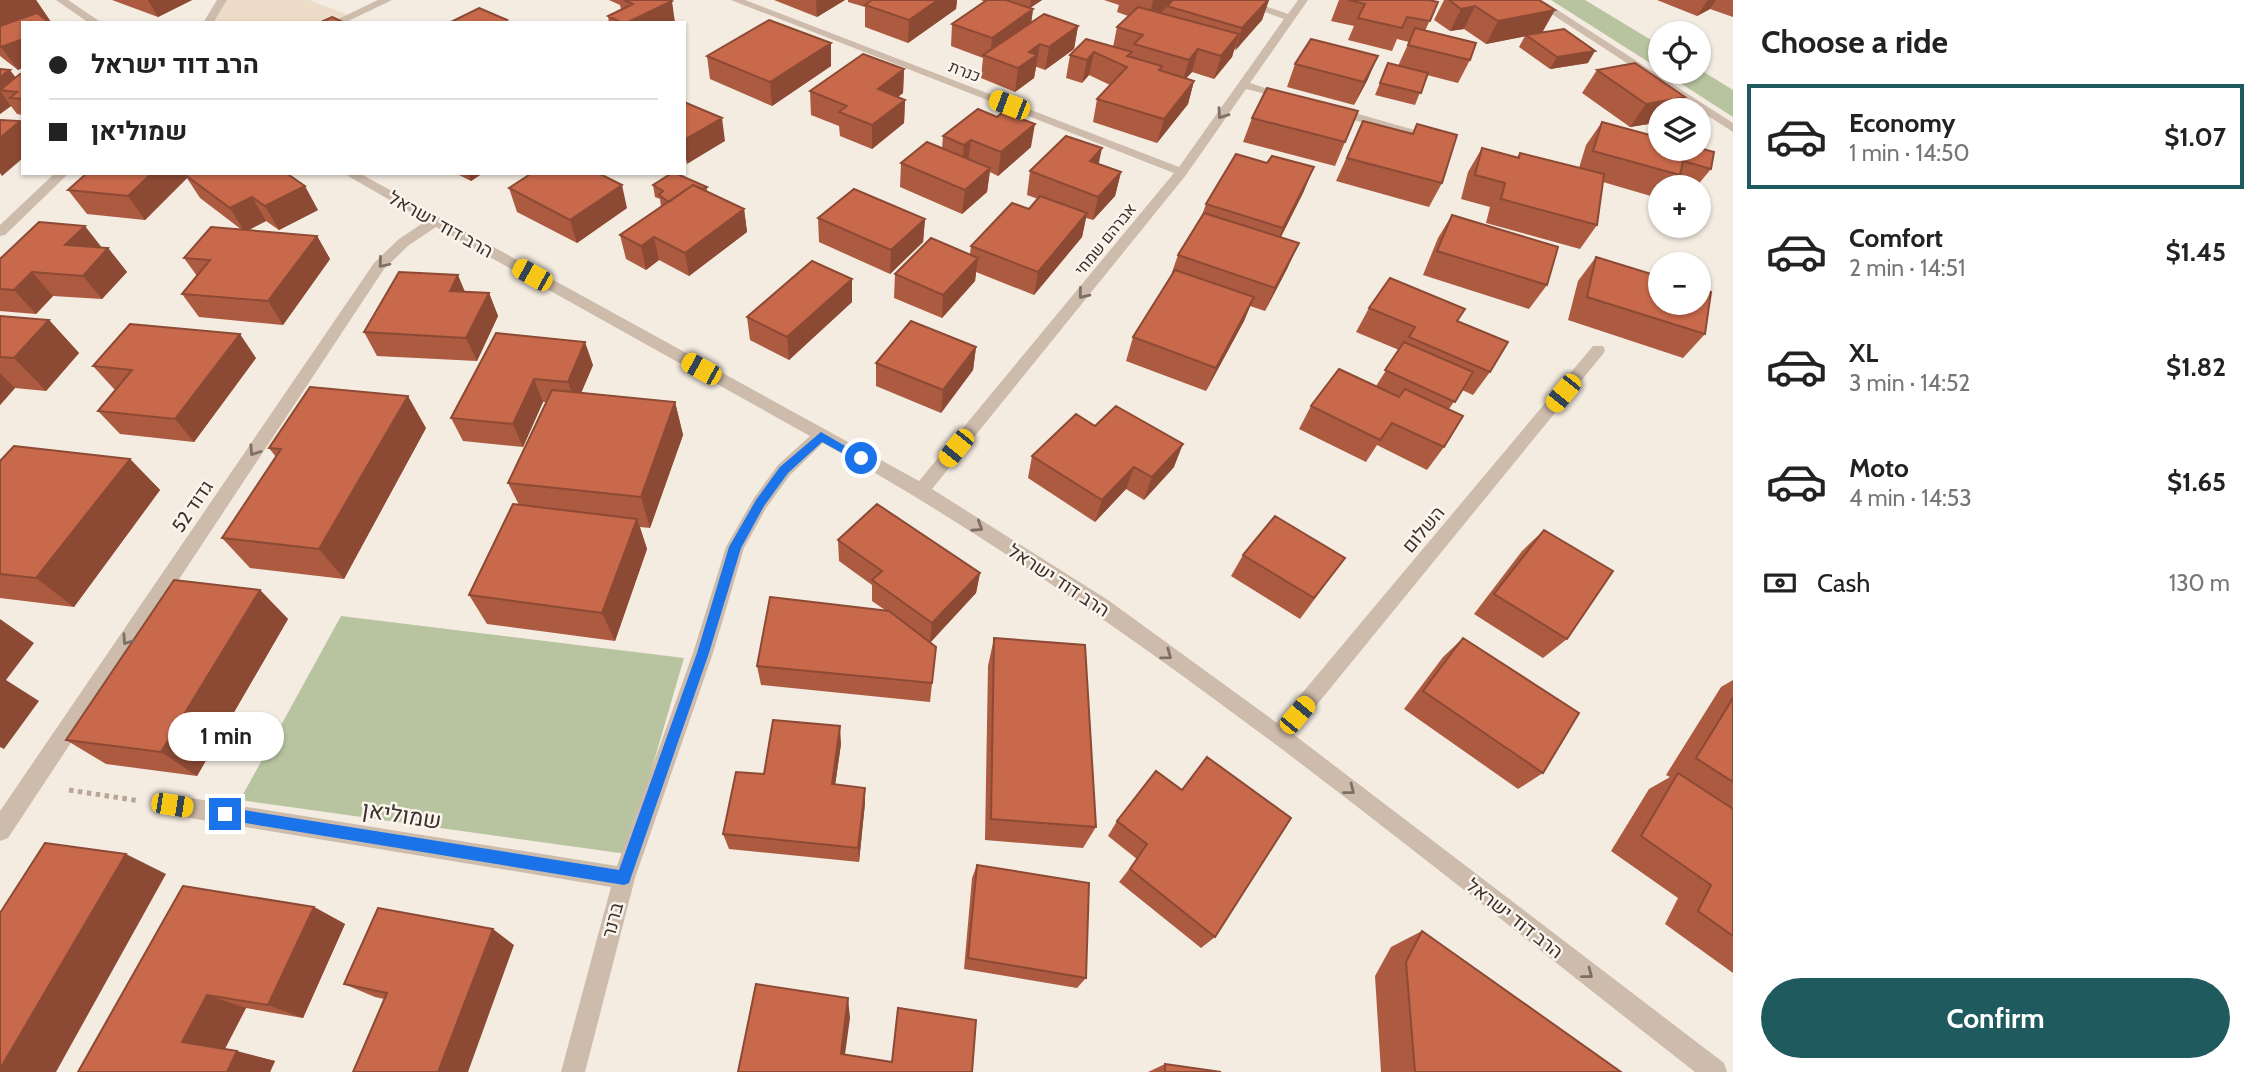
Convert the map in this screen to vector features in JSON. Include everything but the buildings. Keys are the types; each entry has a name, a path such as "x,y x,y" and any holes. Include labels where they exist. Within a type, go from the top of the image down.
{"street":[{"path":"61,0 94,21"},
{"path":"209,21 222,0"},
{"path":"340,21 387,0"},
{"name":"כנרת","path":"736,0 1182,172"},
{"path":"1237,0 1290,18"},
{"name":"אברהם שמחי","path":"921,491 1182,172 1303,0"},
{"path":"1535,0 1733,128"},
{"path":"1243,85 1295,100"},
{"path":"1322,108 1453,145"},
{"path":"0,232 61,175"},
{"name":"הרב דוד ישראל","path":"352,175 921,491 1101,606 1279,736 1715,1072"},
{"name":"גדוד 52","path":"0,830 379,266 404,242 436,221"},
{"name":"השלום","path":"1279,736 1598,349"},
{"name":"ברנר","path":"573,1072 624,878 703,653 735,547 760,503 784,470 821,436"},
{"name":"שמוליאן","path":"172,805 624,878"}],"path":[{"path":"29,785 172,805"}],"green space":[{"path":"1551,0 1585,0 1648,38 1648,62"},
{"path":"1711,76 1733,90 1733,117 1711,103 1711,98 1703,98 1682,84 1711,84"},
{"path":"341,616 684,658 627,854 240,800"}],"shaded area":[{"path":"222,0 309,0 351,16 340,21 209,21"}],"route":[{"path":"225,814 624,878 703,653 735,547 760,503 784,470 821,436 861,458"}]}
